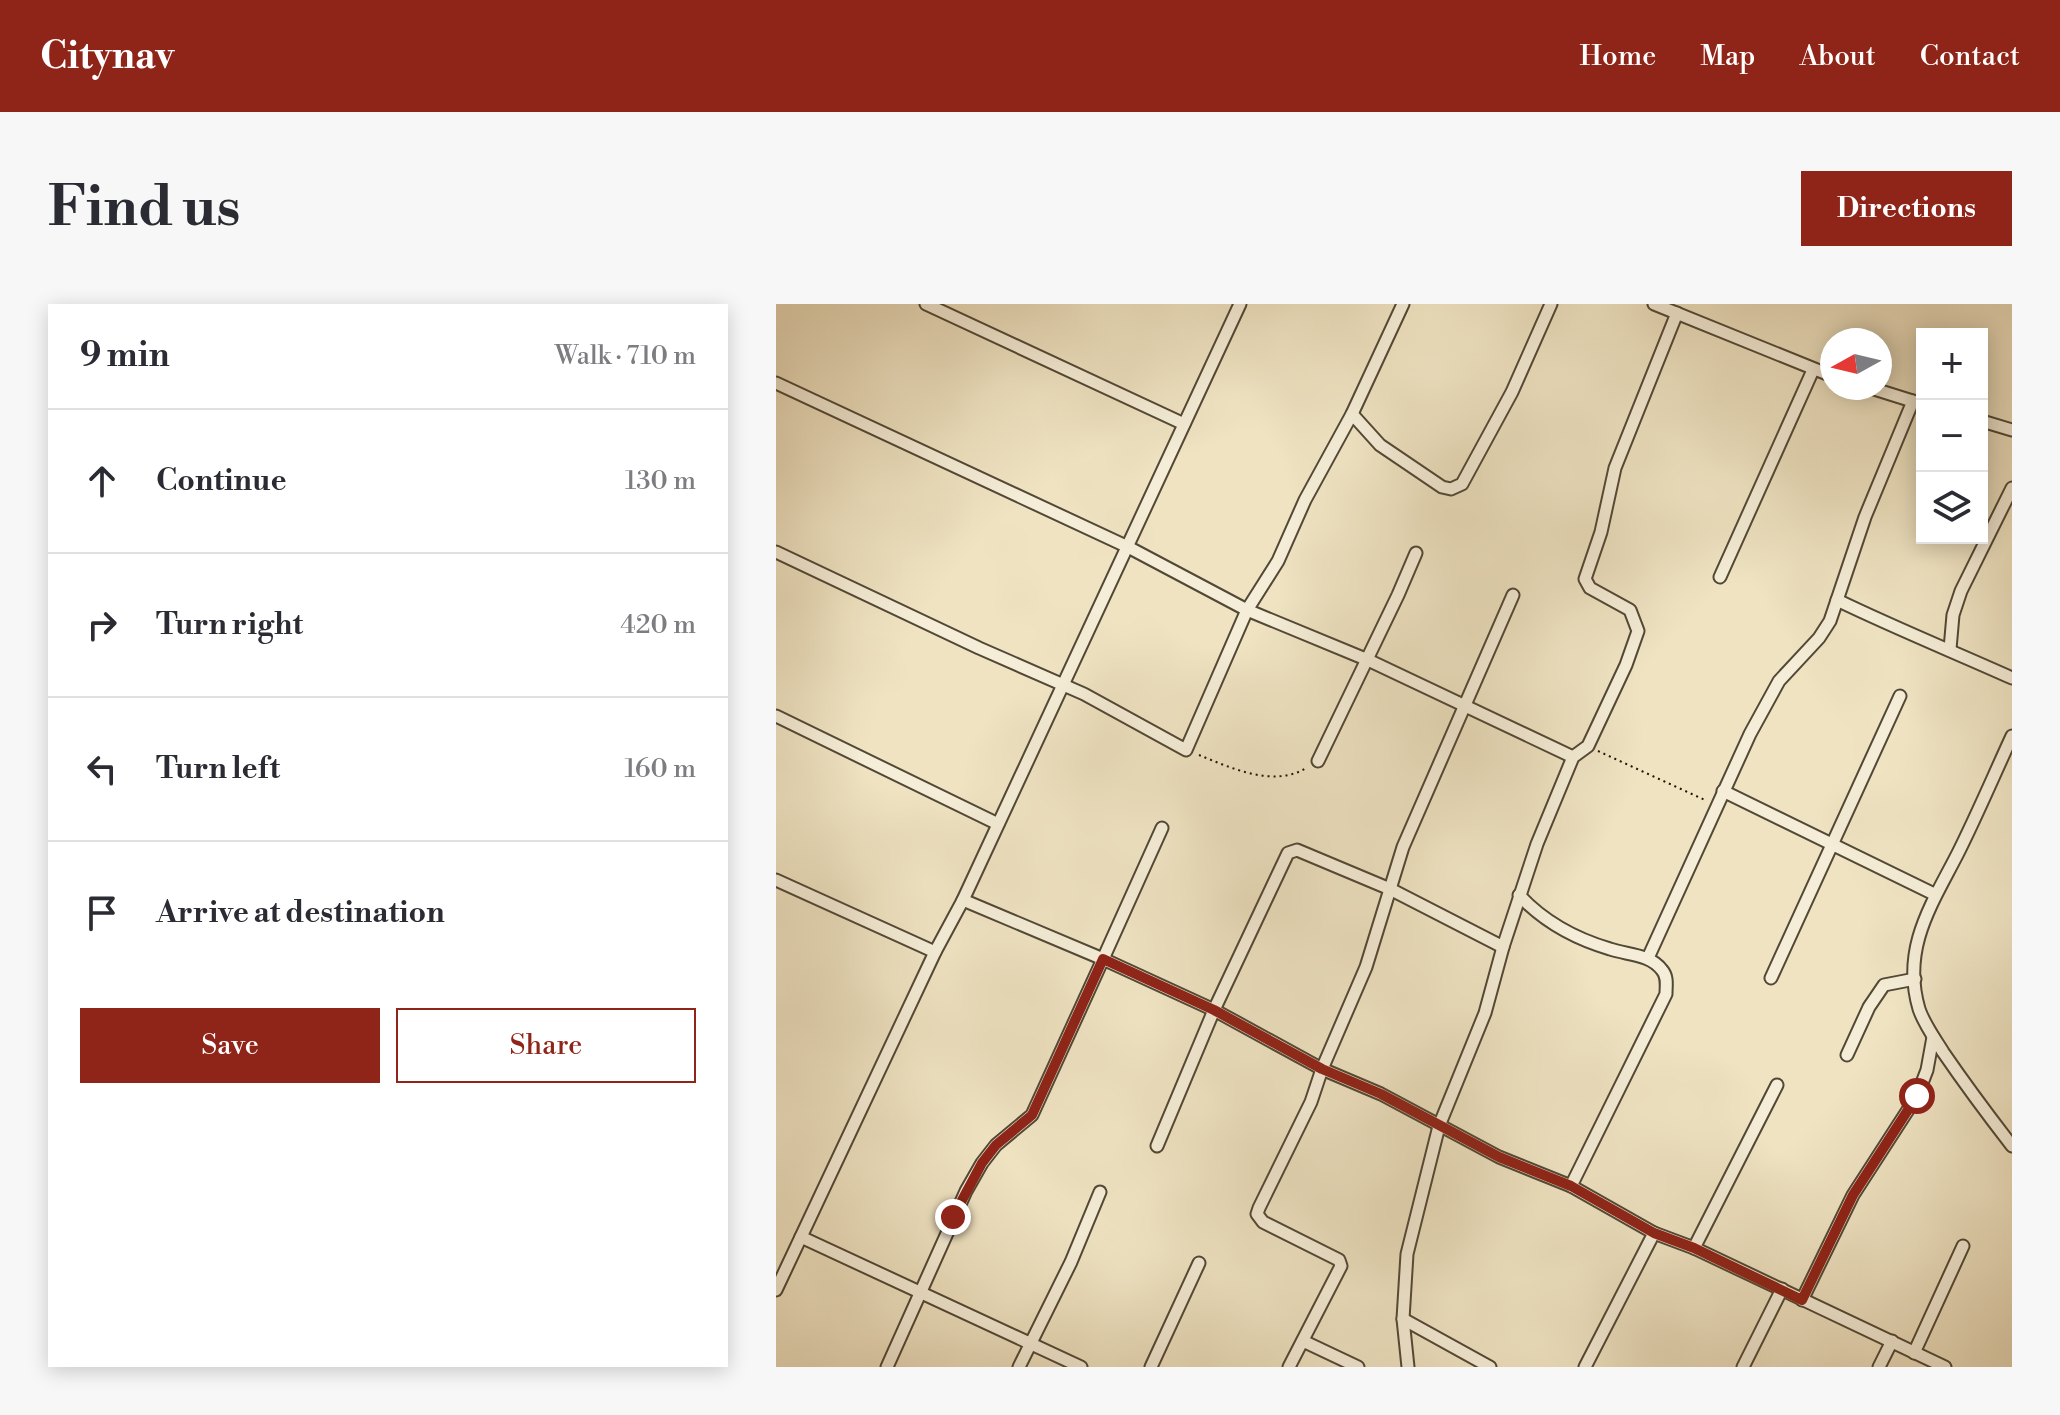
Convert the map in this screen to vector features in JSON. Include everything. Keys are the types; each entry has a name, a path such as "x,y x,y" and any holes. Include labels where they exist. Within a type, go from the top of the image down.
{"street":[{"path":"926,304 1184,424"},
{"path":"776,1290 935,952 963,900 1240,304"},
{"path":"776,552 979,648 1064,684 1186,750 1247,610 1278,561 1305,500 1352,414 1403,304"},
{"path":"1352,414 1380,445 1442,487 1451,489 1462,484 1512,392 1551,304"},
{"path":"1654,304 1820,372"},
{"path":"1408,1367 1403,1319 1407,1254 1439,1126 1485,1013 1537,844 1573,757 1588,746 1626,665 1638,631 1630,610 1590,588 1585,579 1586,569 1601,532 1615,468 1677,313"},
{"path":"1720,577 1813,370"},
{"path":"776,383 1128,547 1247,610 1368,660 1573,757"},
{"path":"1892,394 1916,402"},
{"path":"1648,958 1723,791 1779,681 1819,638 1830,621 1865,517 1916,404"},
{"path":"1988,423 2012,430"},
{"path":"1950,649 1953,615 1961,591 2012,488"},
{"path":"1318,761 1416,553"},
{"path":"1289,1367 1341,1266 1339,1260 1263,1222 1257,1214 1311,1102 1366,967 1403,847 1513,595"},
{"path":"1837,600 2012,678"},
{"path":"1771,978 1900,696"},
{"path":"776,716 998,824"},
{"path":"2012,736 1957,855 1934,894 1916,946 1915,979 1919,1010 1933,1037 2012,1146"},
{"path":"1723,791 1934,894"},
{"path":"887,1367 918,1293 982,1163 996,1145 1032,1115 1162,828"},
{"path":"1157,1146 1214,1010 1288,853 1297,850 1390,889 1503,947"},
{"path":"776,880 935,952"},
{"path":"1519,895 1538,915 1563,930 1609,949 1648,958 1662,969 1667,980 1666,994 1571,1186"},
{"path":"963,900 1214,1010 1322,1069 1381,1094 1499,1157 1571,1186 1654,1233 1694,1248 1945,1367"},
{"path":"1847,1055 1869,1007 1884,985 1915,979"},
{"path":"1802,1300 1853,1195 1917,1096 1927,1070 1933,1037"},
{"path":"1694,1248 1777,1085"},
{"path":"1019,1367 1071,1262 1100,1192"},
{"path":"1585,1367 1654,1233"},
{"path":"801,1237 1081,1367"},
{"path":"1914,1353 1963,1246"},
{"path":"1151,1367 1199,1263"},
{"path":"1743,1367 1782,1289"},
{"path":"1403,1319 1490,1367"},
{"path":"1303,1341 1358,1367"},
{"path":"1879,1367 1892,1341"}],"path":[{"path":"1588,746 1717,805"},
{"path":"1186,750 1257,776 1293,776 1318,761"}],"route":[{"path":"953,1217 982,1163 996,1145 1032,1115 1103,959 1214,1010 1322,1069 1381,1094 1499,1157 1571,1186 1654,1233 1694,1248 1802,1300 1853,1195 1917,1096"}]}
